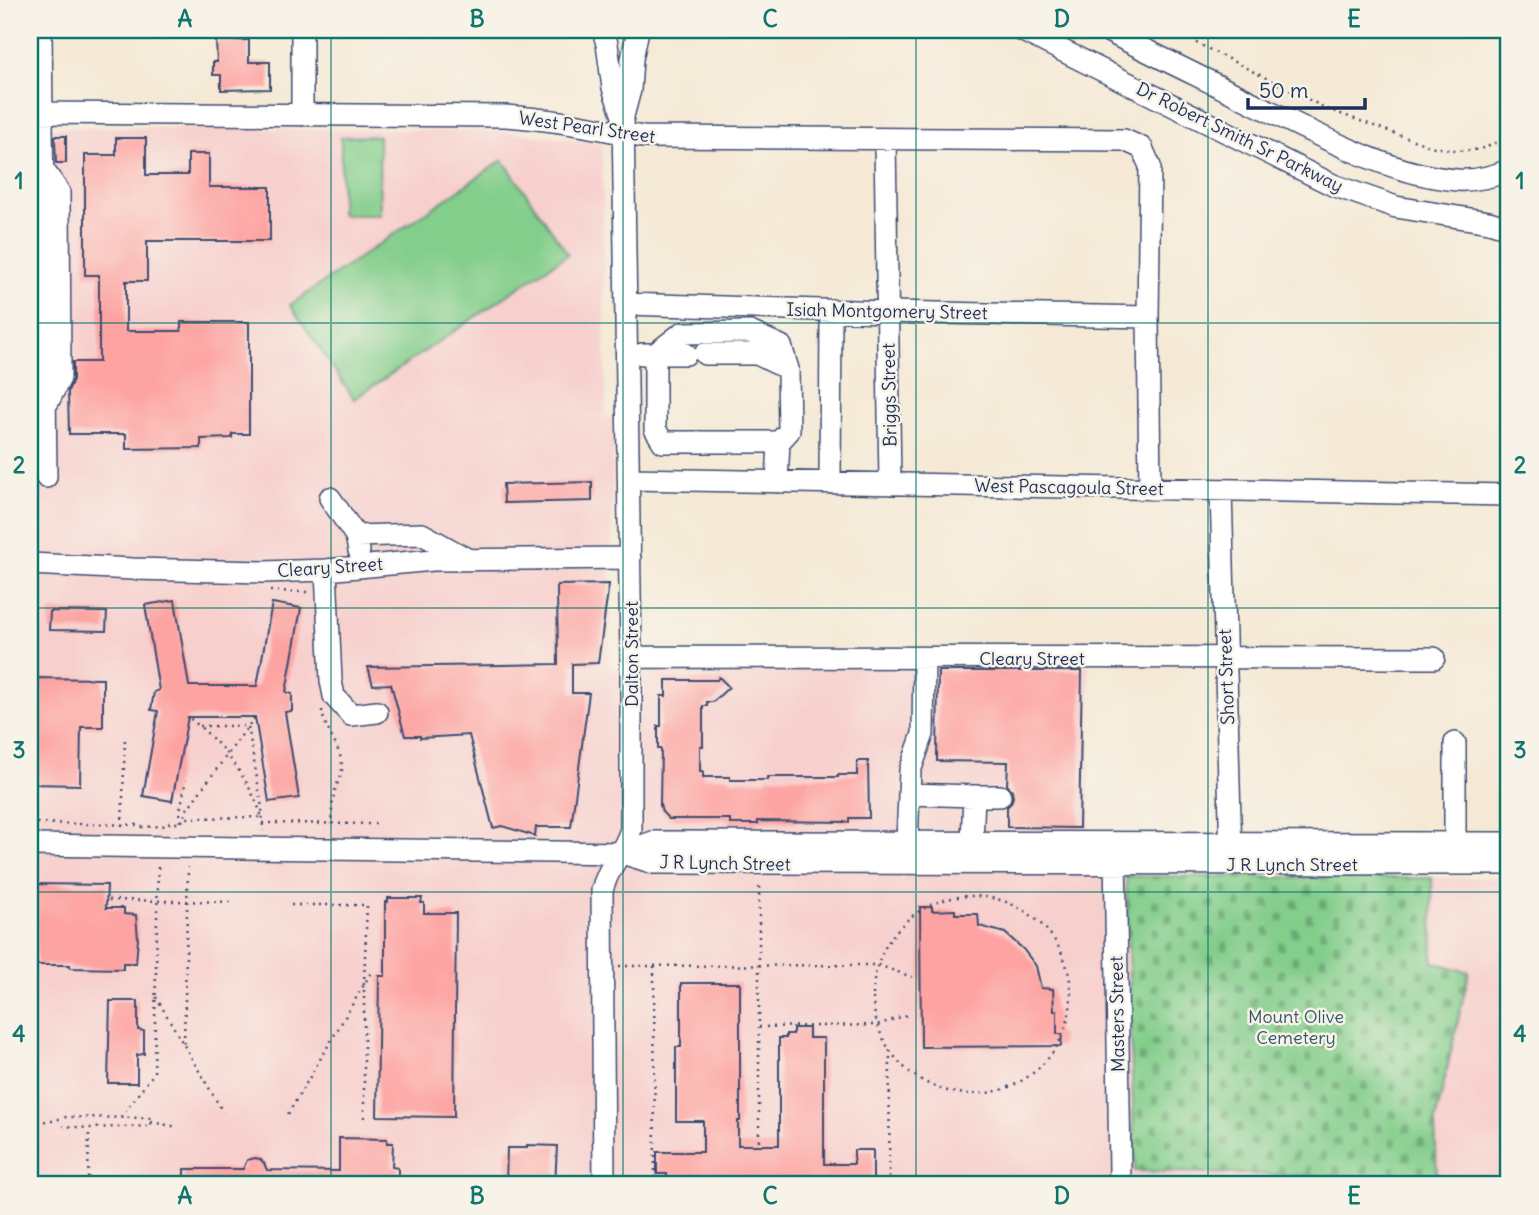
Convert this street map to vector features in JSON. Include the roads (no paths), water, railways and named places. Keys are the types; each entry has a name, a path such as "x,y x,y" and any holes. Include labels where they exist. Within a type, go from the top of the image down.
{"street":[{"path":"40,30 35,113 41,168 46,477"},
{"path":"302,30 302,115"},
{"name":"Dalton Street","path":"603,30 613,88 623,125"},
{"name":"Dalton Street","path":"604,1185 602,891 605,877 628,841 631,829 623,125 638,30"},
{"name":"Dr Robert Smith Sr Parkway","path":"1021,30 1334,185 1396,207 1489,222 1509,228"},
{"name":"Dr Robert Smith Sr Parkway","path":"1105,30 1325,138 1380,162 1457,180 1489,177 1509,170"},
{"name":"West Pearl Street","path":"35,113 535,118 605,128 623,125 643,137 1124,140 1142,148 1150,166 1148,317"},
{"name":"Briggs Street","path":"885,139 890,484"},
{"name":"Isiah Montgomery Street","path":"626,304 1148,317"},
{"path":"830,483 831,310"},
{"path":"1148,317 1150,489"},
{"path":"655,354 682,333 750,332 780,346 788,369 789,431 779,442 778,482"},
{"path":"626,354 757,354 788,369"},
{"path":"655,354 655,429 663,442 779,442"},
{"path":"628,429 655,429"},
{"name":"West Pascagoula Street","path":"629,479 1509,495"},
{"name":"Short Street","path":"1221,490 1231,864"},
{"path":"330,498 356,537 361,566"},
{"path":"356,537 422,534 469,560"},
{"name":"Cleary Street","path":"30,564 264,572 326,570 433,560 630,558"},
{"path":"326,570 334,696 351,715 377,712"},
{"name":"Cleary Street","path":"631,657 1434,658"},
{"path":"907,842 909,771 923,734 924,658"},
{"path":"1455,743 1455,843"},
{"path":"909,794 1000,796"},
{"path":"972,842 974,796"},
{"name":"J R Lynch Street","path":"621,853 653,842 1509,843"},
{"name":"Masters Street","path":"1115,842 1119,1185"},
{"path":"30,845 621,853"},
{"name":"J R Lynch Street","path":"621,853 654,863 1509,864"}],"park label":[{"name":"Mount Olive Cemetery","path":"1296,1026"}]}
